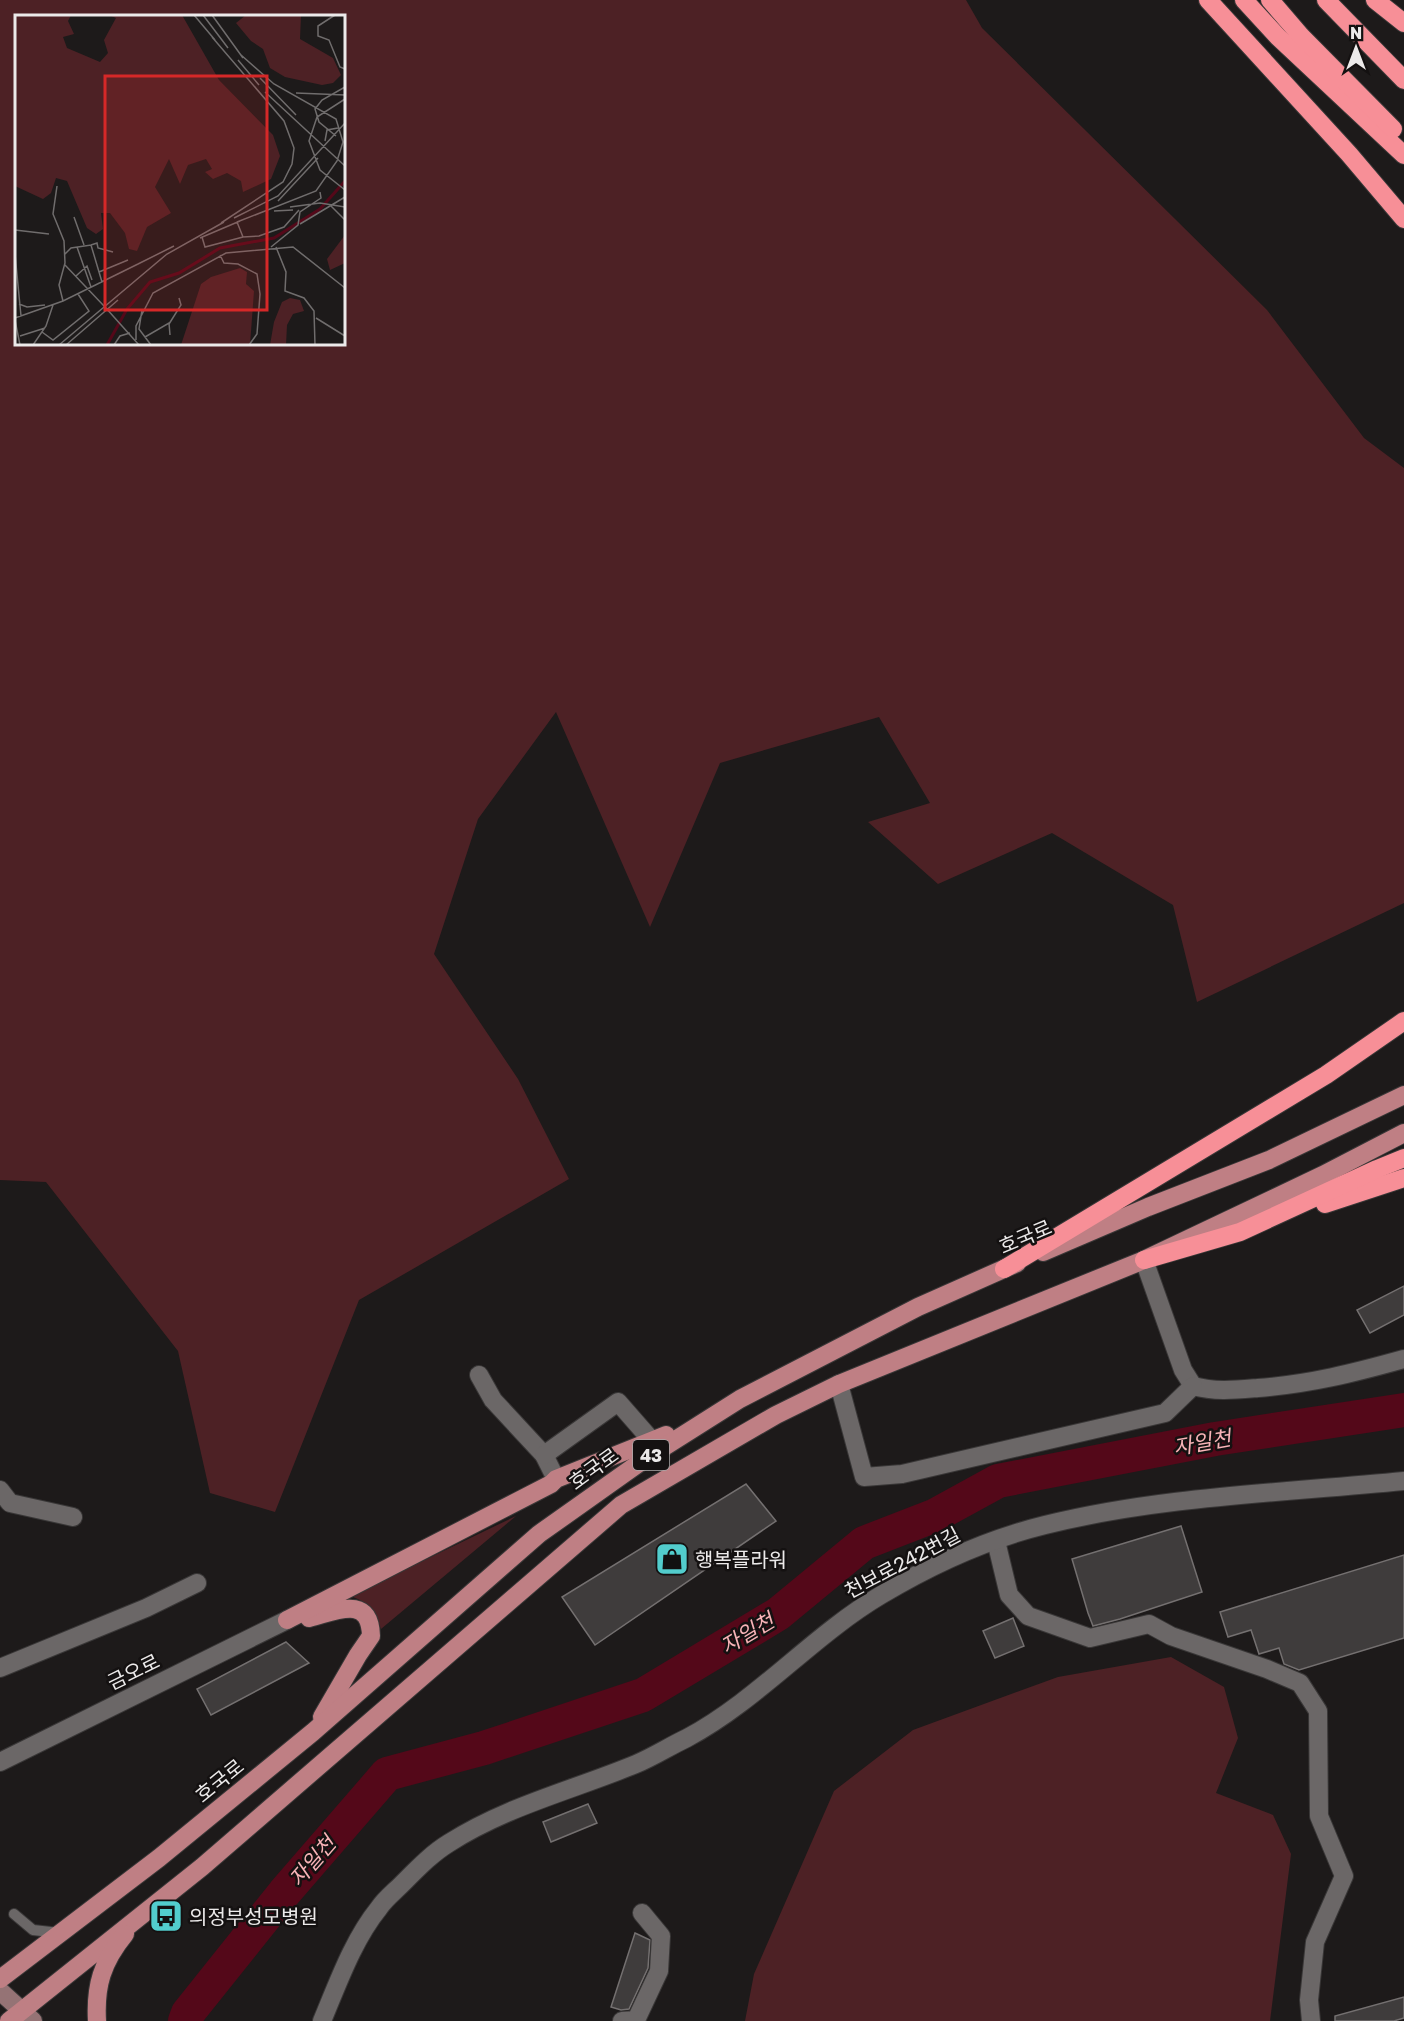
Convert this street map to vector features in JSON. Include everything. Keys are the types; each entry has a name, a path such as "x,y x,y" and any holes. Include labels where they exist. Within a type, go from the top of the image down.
{"highway":[{"path":"1208,0 1349,154 1404,219"},
{"path":"1244,0 1278,37 1404,155"},
{"path":"1270,0 1301,36 1404,140"},
{"path":"1326,0 1404,80"},
{"path":"1375,0 1404,23"},
{"path":"1004,1269 1316,1081 1404,1021"},
{"path":"1240,1232 1404,1158"},
{"path":"1144,1260 1240,1232 1404,1178"}],"main road":[{"name":"호국로","path":"0,1979 159,1858 313,1732 538,1534 642,1461 741,1399 918,1307 1148,1207 1269,1160 1404,1095"},
{"name":"43","path":"21,2017 211,1859 621,1505 776,1414 839,1384 1144,1260 1323,1175 1404,1133"},
{"path":"287,1620 556,1479 652,1442 741,1399"},
{"path":"287,1620 306,1619 347,1608 364,1614 370,1625 371,1636 313,1732"},
{"path":"98,2021 96,1998 102,1969 122,1938 143,1914"},
{"path":"0,1991 21,2017"}],"street":[{"path":"1144,1260 1183,1370 1193,1386 1214,1391 1273,1387 1334,1378 1404,1359"},
{"path":"479,1375 493,1400 544,1455 556,1479"},
{"path":"839,1384 864,1477 902,1474 1165,1413 1193,1386"},
{"path":"544,1455 618,1402 652,1442"},
{"name":"천보로242번길","path":"325,2020 356,1944 379,1908 413,1873 446,1845 484,1822 533,1801 638,1763 706,1728 846,1617 882,1594 929,1569 996,1541 1042,1526 1101,1513 1182,1501 1404,1480"},
{"path":"0,1490 10,1503 73,1517"},
{"path":"996,1541 1009,1595 1028,1616 1090,1638 1149,1624 1171,1636 1267,1669 1300,1683 1318,1711 1318,1816 1344,1876 1315,1942 1309,2000 1311,2021"},
{"path":"0,1668 146,1608 197,1583"},
{"name":"금오로","path":"0,1762 287,1620"},
{"path":"622,2021 636,2020 659,1971 661,1936 642,1913"}],"lane":[{"path":"14,1914 33,1930 60,1933"}],"shaded area":[{"path":"0,0 966,0 982,28 1267,310 1364,438 1404,468 1404,903 1197,1002 1173,905 1052,833 938,884 868,822 930,803 879,717 720,763 650,927 556,712 478,819 434,954 518,1079 569,1179 359,1300 275,1512 210,1493 178,1351 46,1182 0,1180"},
{"path":"516,1516 381,1629 371,1609 364,1602 353,1597 354,1594"},
{"path":"1171,1657 1224,1687 1238,1738 1216,1793 1273,1815 1291,1854 1270,2021 745,2021 754,1974 834,1791 913,1730 1058,1677"}],"building":[{"path":"1404,1286 1404,1315 1370,1333 1357,1310"},
{"name":"행복플라워","path":"746,1484 776,1521 595,1645 562,1597"},
{"path":"1181,1526 1202,1592 1093,1626 1072,1559"},
{"path":"1404,1555 1404,1638 1299,1670 1284,1664 1279,1648 1259,1654 1251,1630 1228,1637 1220,1612"},
{"path":"1013,1618 1024,1646 995,1658 983,1631"},
{"path":"286,1642 309,1663 211,1715 197,1689"},
{"path":"588,1804 597,1823 551,1842 543,1822"},
{"path":"635,1933 650,1940 648,1968 629,2009 621,2010 611,2007"},
{"path":"1404,1997 1404,2018 1394,2021 1335,2021 1335,2016"}],"waterway":[{"name":"자일천","path":"185,2021 188,2013 284,1893 387,1774 484,1748 643,1695 778,1614 864,1543 936,1515 998,1481 1215,1439 1404,1410"}],"place":[{"name":"행복플라워","path":"672,1559"},
{"name":"의정부성모병원","path":"166,1916"}]}
